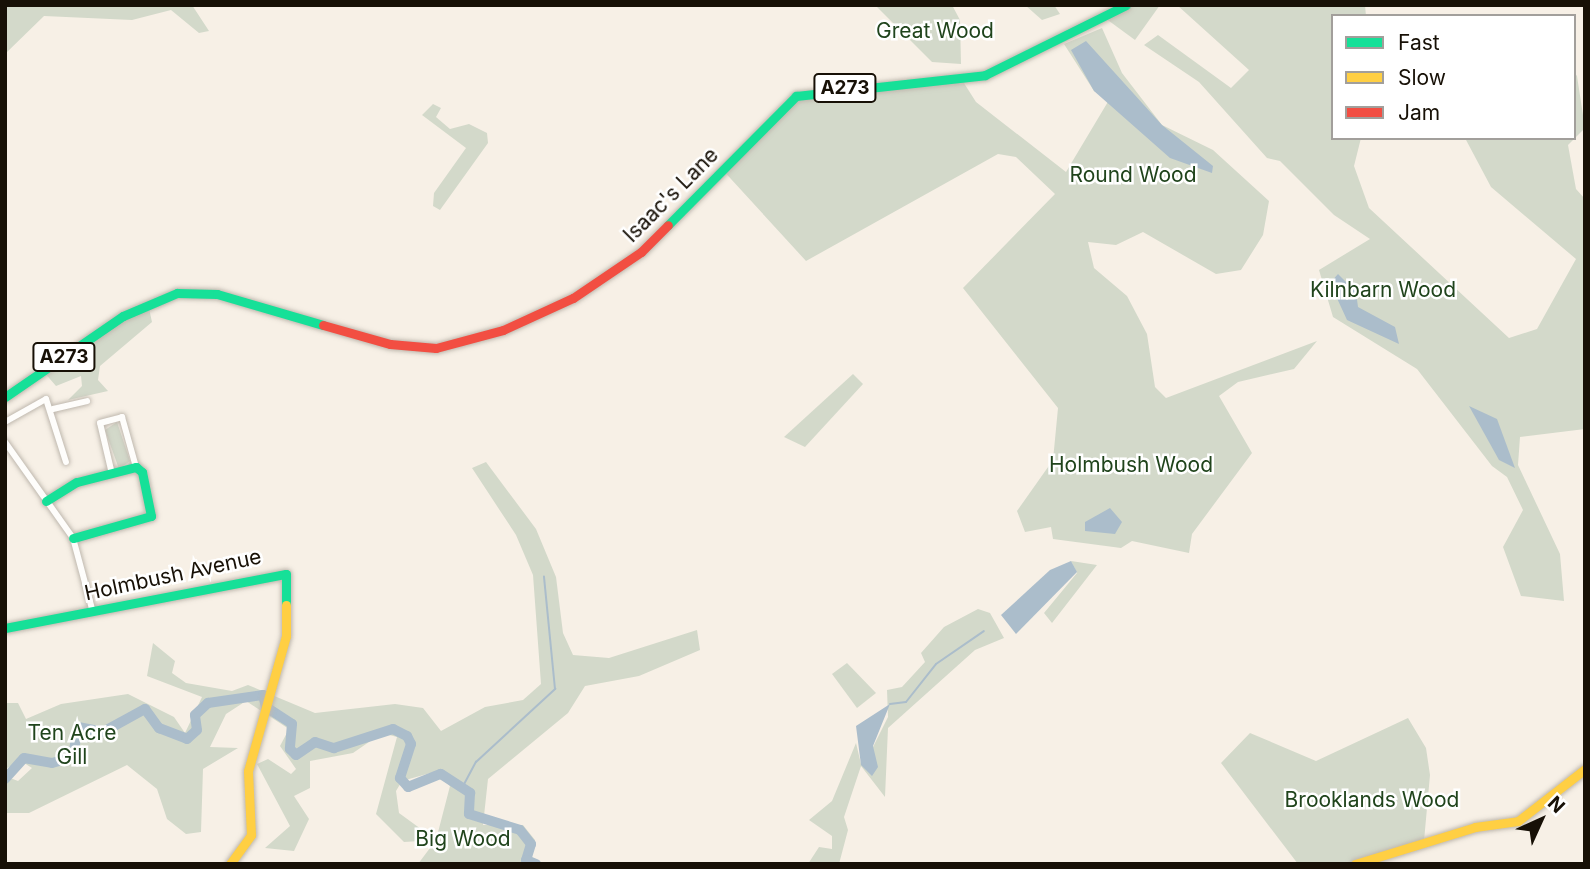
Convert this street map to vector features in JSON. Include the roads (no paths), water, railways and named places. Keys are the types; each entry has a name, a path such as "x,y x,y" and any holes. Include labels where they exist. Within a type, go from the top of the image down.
{"main road":[{"name":"Isaac's Lane","path":"5,397 123,316 177,293 217,294 390,344 436,348 503,330 573,298 641,252 796,96 985,75 1126,5"},
{"path":"47,501 78,482 136,467 151,516 72,538"},
{"name":"Holmbush Avenue","path":"5,628 284,572 288,622 248,771 251,835 230,864"},
{"path":"1355,864 1475,827 1518,821 1585,769"}],"street":[{"path":"5,422 44,398 53,409 66,462"},
{"path":"53,409 87,401"},
{"path":"112,474 100,423 122,417 136,467"},
{"path":"5,442 72,538 92,609"}],"water":[{"path":"1086,41 1162,125 1213,166 1212,173 1170,158 1094,91 1071,50"},
{"path":"1338,274 1356,292 1358,307 1395,327 1399,344 1347,320 1330,283"},
{"path":"1469,406 1497,419 1515,468 1499,460"},
{"path":"1110,508 1122,522 1115,534 1085,531 1085,522"},
{"path":"1071,561 1077,572 1016,634 1001,615 1050,570"},
{"path":"890,704 873,746 878,767 872,776 861,765 856,726"}],"waterway":[{"path":"462,788 476,762 555,689 544,577"},
{"path":"890,704 906,702 936,664 984,631"},
{"path":"5,779 24,758 52,763 73,757 78,727 103,732 145,709 159,728 187,739 197,730 195,715 208,703 263,695 266,707 292,724 290,749 296,755 315,742 334,748 393,729 407,736 411,744 400,778 408,787 441,774 470,793 469,814 520,830 531,844 526,860 536,864"}],"park label":[{"name":"Great Wood","path":"935,31"},
{"name":"Round Wood","path":"1133,175"},
{"name":"Kilnbarn Wood","path":"1383,290"},
{"name":"Holmbush Wood","path":"1131,465"},
{"name":"Ten Acre Gill","path":"72,745"},
{"name":"Brooklands Wood","path":"1372,800"},
{"name":"Big Wood","path":"463,839"}]}
